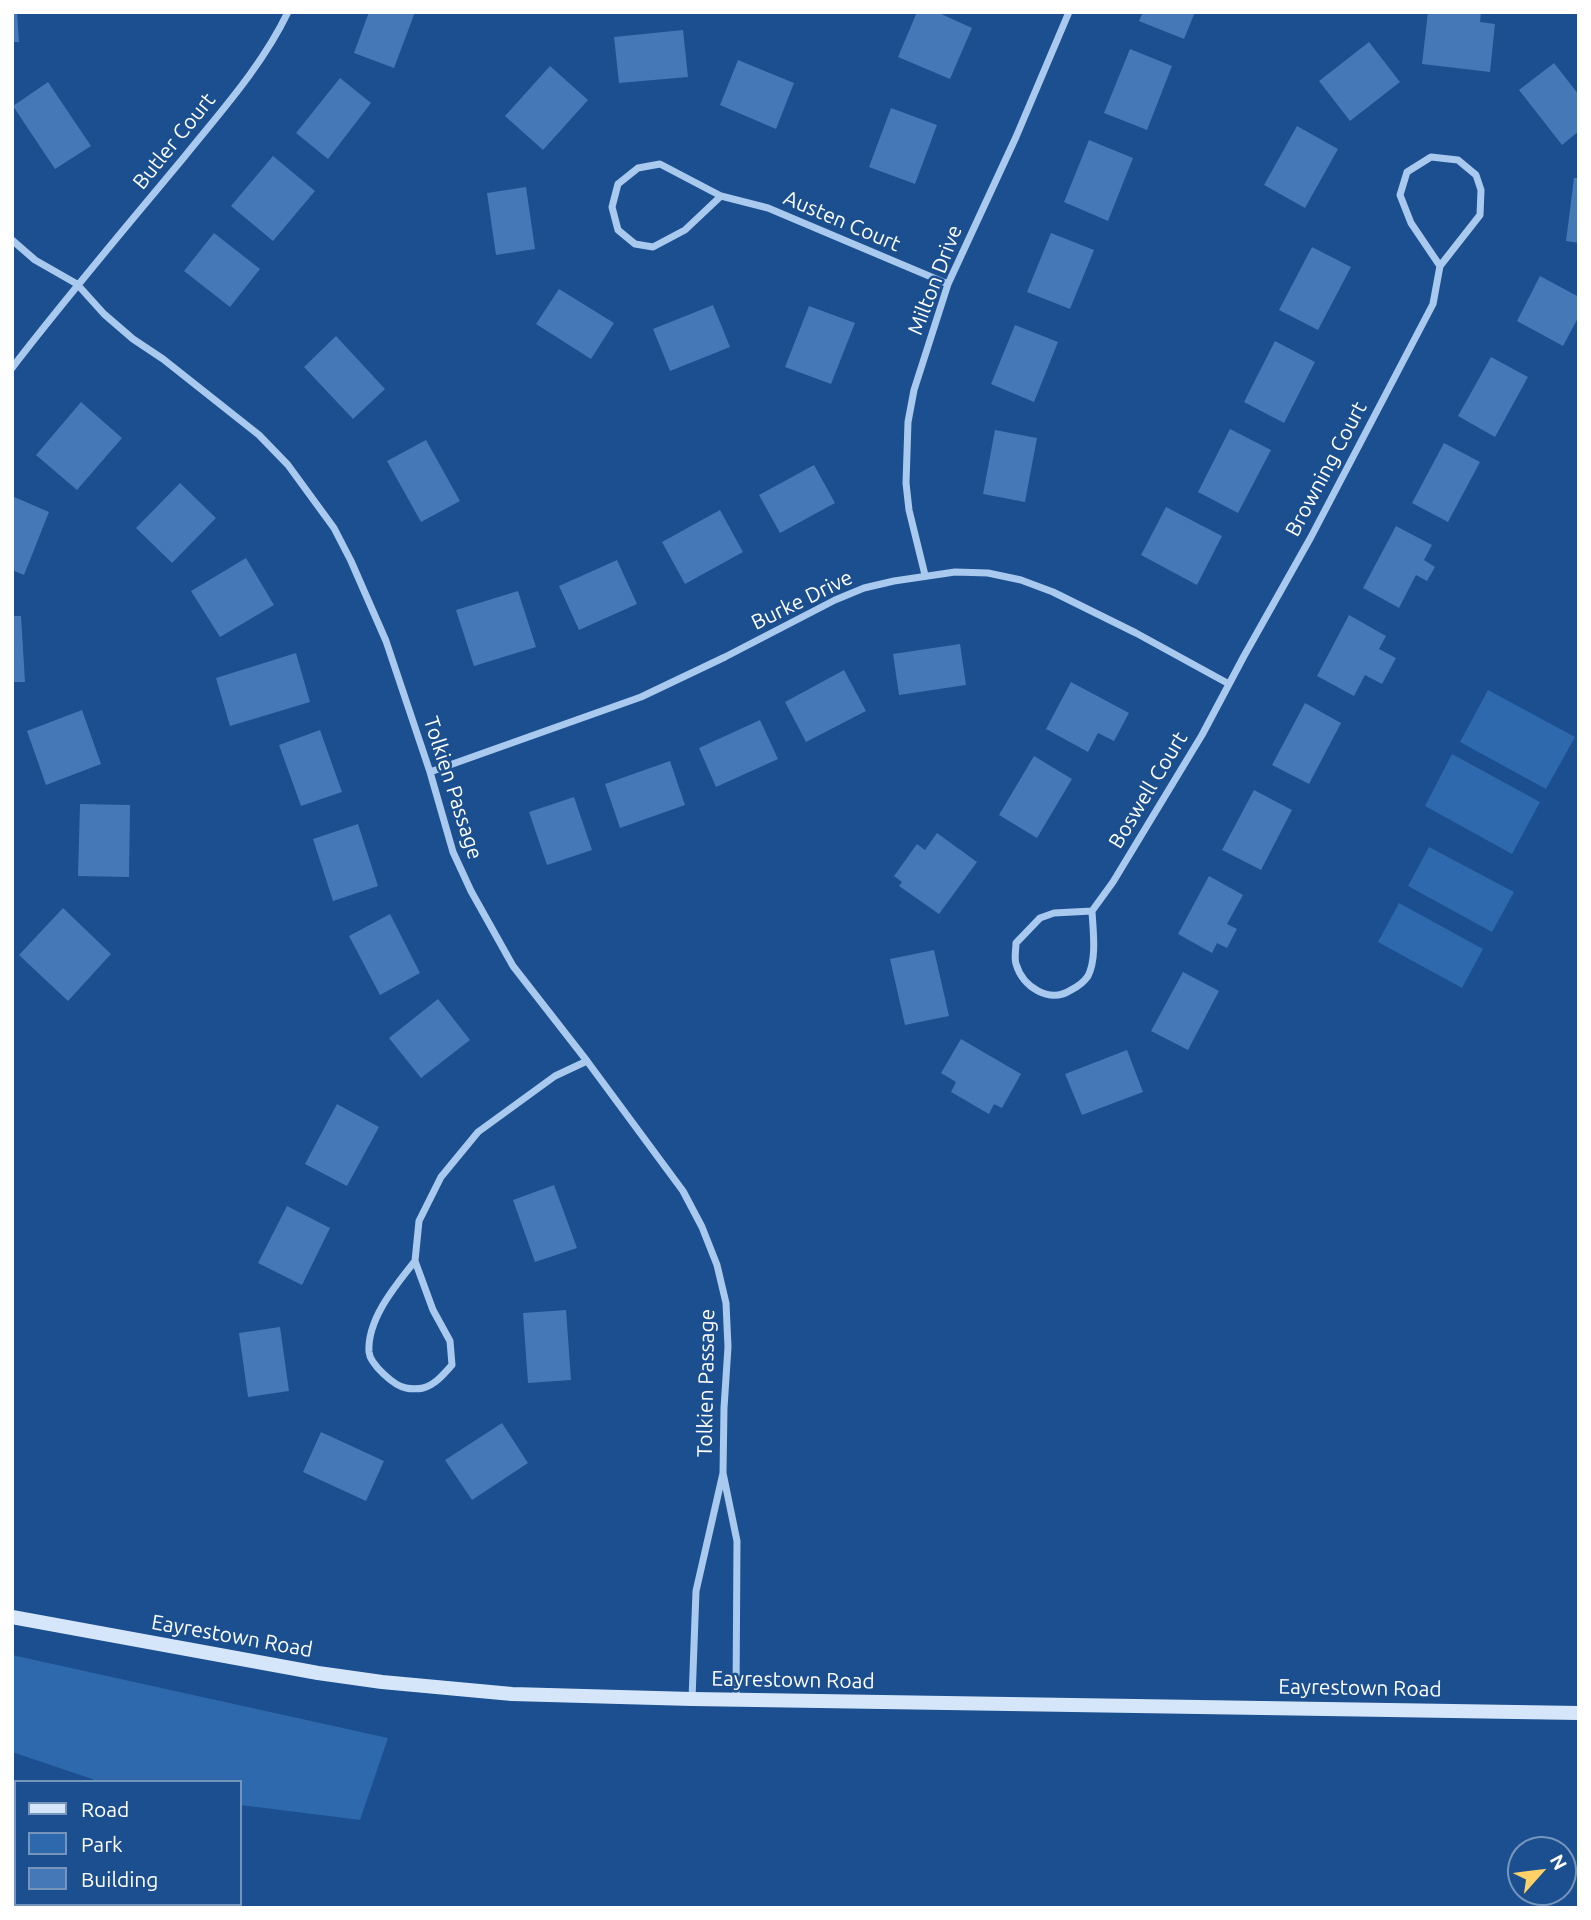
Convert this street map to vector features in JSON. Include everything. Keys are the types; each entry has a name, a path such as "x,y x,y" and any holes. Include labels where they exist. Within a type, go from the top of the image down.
{"street":[{"name":"Butler Court","path":"12,368 77,284 135,217 249,75 288,12"},
{"name":"Milton Drive","path":"925,575 909,510 906,483 908,422 914,390 948,284 1016,137 1069,12"},
{"name":"Browning Court","path":"1229,684 1311,537 1433,304 1440,266 1480,215 1481,190 1476,175 1458,160 1430,158 1407,172 1399,195 1411,223 1440,266"},
{"name":"Austen Court","path":"721,197 685,230 653,247 635,244 618,230 612,207 618,184 638,168 660,164 721,197 768,208 948,284"},
{"name":"Tolkien Passage","path":"12,240 35,260 77,284 104,314 133,339 163,359 259,435 288,465 314,499 334,528 374,611 430,772 453,852 492,929 513,965 683,1191 702,1227 717,1265 726,1303 728,1347 723,1473 696,1591 692,1699"},
{"name":"Burke Drive","path":"430,772 640,697 864,588 925,575 988,573 1021,580 1053,592 1136,633 1229,684"},
{"name":"Boswell Court","path":"1092,911 1113,882 1202,735 1229,684"},
{"path":"1092,911 1094,947 1087,977 1079,986 1066,993 1051,996 1038,992 1022,978 1015,962 1016,943 1040,918 1054,913 1092,911"},
{"path":"415,1261 388,1296 372,1328 369,1354 381,1373 405,1388 423,1388 441,1378 452,1365 450,1341 433,1310 415,1261 419,1221 441,1177 478,1132 555,1076 587,1061"},
{"name":"Tolkien Passage","path":"723,1473 737,1541 736,1700"},
{"name":"Eayrestown Road","path":"12,1617 253,1662 382,1682 512,1694 1579,1713"}],"green space":[{"path":"1488,690 1575,737 1546,789 1460,742"},
{"path":"1452,754 1540,802 1512,854 1425,806"},
{"path":"1429,847 1514,892 1492,932 1408,886"},
{"path":"1399,903 1483,949 1462,988 1378,942"},
{"path":"12,1655 388,1738 360,1820 242,1805 242,1780 95,1780 12,1752"}],"building":[{"path":"12,12 17,12 19,42 12,42"},
{"path":"369,12 415,12 394,68 354,53"},
{"path":"917,12 937,12 972,28 950,79 898,57"},
{"path":"1143,12 1195,12 1184,39 1139,21"},
{"path":"1428,12 1481,12 1480,22 1495,24 1490,72 1422,64"},
{"path":"683,30 688,77 619,83 614,37"},
{"path":"1369,42 1400,82 1350,121 1319,81"},
{"path":"1130,49 1172,66 1147,130 1104,113"},
{"path":"738,60 794,83 776,129 720,105"},
{"path":"1554,63 1579,95 1579,131 1562,145 1519,90"},
{"path":"550,66 588,100 543,150 505,116"},
{"path":"340,78 371,103 328,159 296,133"},
{"path":"48,82 91,146 55,169 13,106"},
{"path":"891,108 937,125 915,184 869,167"},
{"path":"1297,126 1338,149 1305,208 1264,185"},
{"path":"1089,140 1133,158 1108,221 1064,202"},
{"path":"273,156 315,191 273,241 231,206"},
{"path":"1574,178 1579,178 1579,243 1566,241"},
{"path":"526,187 535,249 496,255 487,193"},
{"path":"214,233 260,269 230,307 184,271"},
{"path":"1051,233 1094,250 1070,309 1027,292"},
{"path":"1312,247 1351,267 1318,330 1279,310"},
{"path":"1540,276 1579,297 1579,316 1563,346 1517,321"},
{"path":"559,289 614,323 591,359 536,324"},
{"path":"713,305 730,347 670,371 653,329"},
{"path":"809,306 855,323 831,384 785,367"},
{"path":"1015,325 1058,342 1034,402 991,384"},
{"path":"336,336 385,389 353,419 304,367"},
{"path":"1275,341 1315,362 1284,423 1244,402"},
{"path":"1491,357 1528,377 1495,437 1458,416"},
{"path":"81,402 122,438 77,490 36,455"},
{"path":"1230,429 1271,450 1238,513 1198,492"},
{"path":"995,430 1037,438 1025,502 983,494"},
{"path":"426,440 460,501 421,522 387,461"},
{"path":"1444,443 1480,462 1448,522 1412,503"},
{"path":"814,465 835,503 780,533 759,495"},
{"path":"180,483 216,518 172,563 136,528"},
{"path":"12,496 49,512 24,575 12,570"},
{"path":"1166,507 1222,536 1197,585 1141,555"},
{"path":"720,510 743,552 685,584 662,542"},
{"path":"1396,526 1432,545 1424,560 1435,567 1427,581 1416,575 1399,608 1363,588"},
{"path":"246,558 274,605 220,637 191,591"},
{"path":"617,560 637,604 579,630 559,586"},
{"path":"518,591 536,647 474,666 456,610"},
{"path":"1349,615 1386,636 1379,649 1396,658 1382,684 1365,675 1354,696 1317,676"},
{"path":"12,616 21,616 25,682 12,682"},
{"path":"960,644 966,685 899,695 893,654"},
{"path":"296,653 310,702 230,726 216,678"},
{"path":"844,670 866,711 806,742 785,702"},
{"path":"1071,682 1129,713 1114,741 1098,733 1088,752 1046,729"},
{"path":"1305,703 1341,723 1309,784 1272,765"},
{"path":"82,710 101,764 46,785 27,731"},
{"path":"760,720 778,759 716,787 699,748"},
{"path":"320,730 342,792 301,806 279,745"},
{"path":"1034,756 1072,779 1037,838 999,815"},
{"path":"670,761 685,805 620,828 605,784"},
{"path":"1254,790 1292,810 1261,870 1222,850"},
{"path":"574,797 592,850 547,865 529,812"},
{"path":"80,804 130,805 129,877 78,876"},
{"path":"358,824 378,886 333,901 313,839"},
{"path":"937,833 977,862 939,914 899,886 902,882 894,876 917,844 925,850"},
{"path":"1209,876 1243,895 1227,924 1237,929 1227,948 1217,943 1212,953 1178,934"},
{"path":"63,908 111,954 68,1001 19,955"},
{"path":"390,914 420,973 380,995 349,936"},
{"path":"934,950 949,1016 905,1025 890,959"},
{"path":"1183,972 1219,991 1188,1050 1151,1031"},
{"path":"438,999 470,1040 421,1078 389,1038"},
{"path":"961,1039 1021,1074 1002,1108 994,1104 989,1114 951,1092 956,1082 941,1073"},
{"path":"1127,1050 1143,1092 1082,1115 1065,1074"},
{"path":"337,1104 379,1127 347,1186 305,1164"},
{"path":"554,1185 577,1248 535,1262 513,1200"},
{"path":"287,1206 330,1228 302,1285 258,1263"},
{"path":"566,1310 571,1380 528,1383 523,1313"},
{"path":"280,1327 289,1391 248,1397 239,1333"},
{"path":"502,1423 528,1463 472,1500 445,1460"},
{"path":"321,1432 384,1461 366,1501 303,1472"}]}
